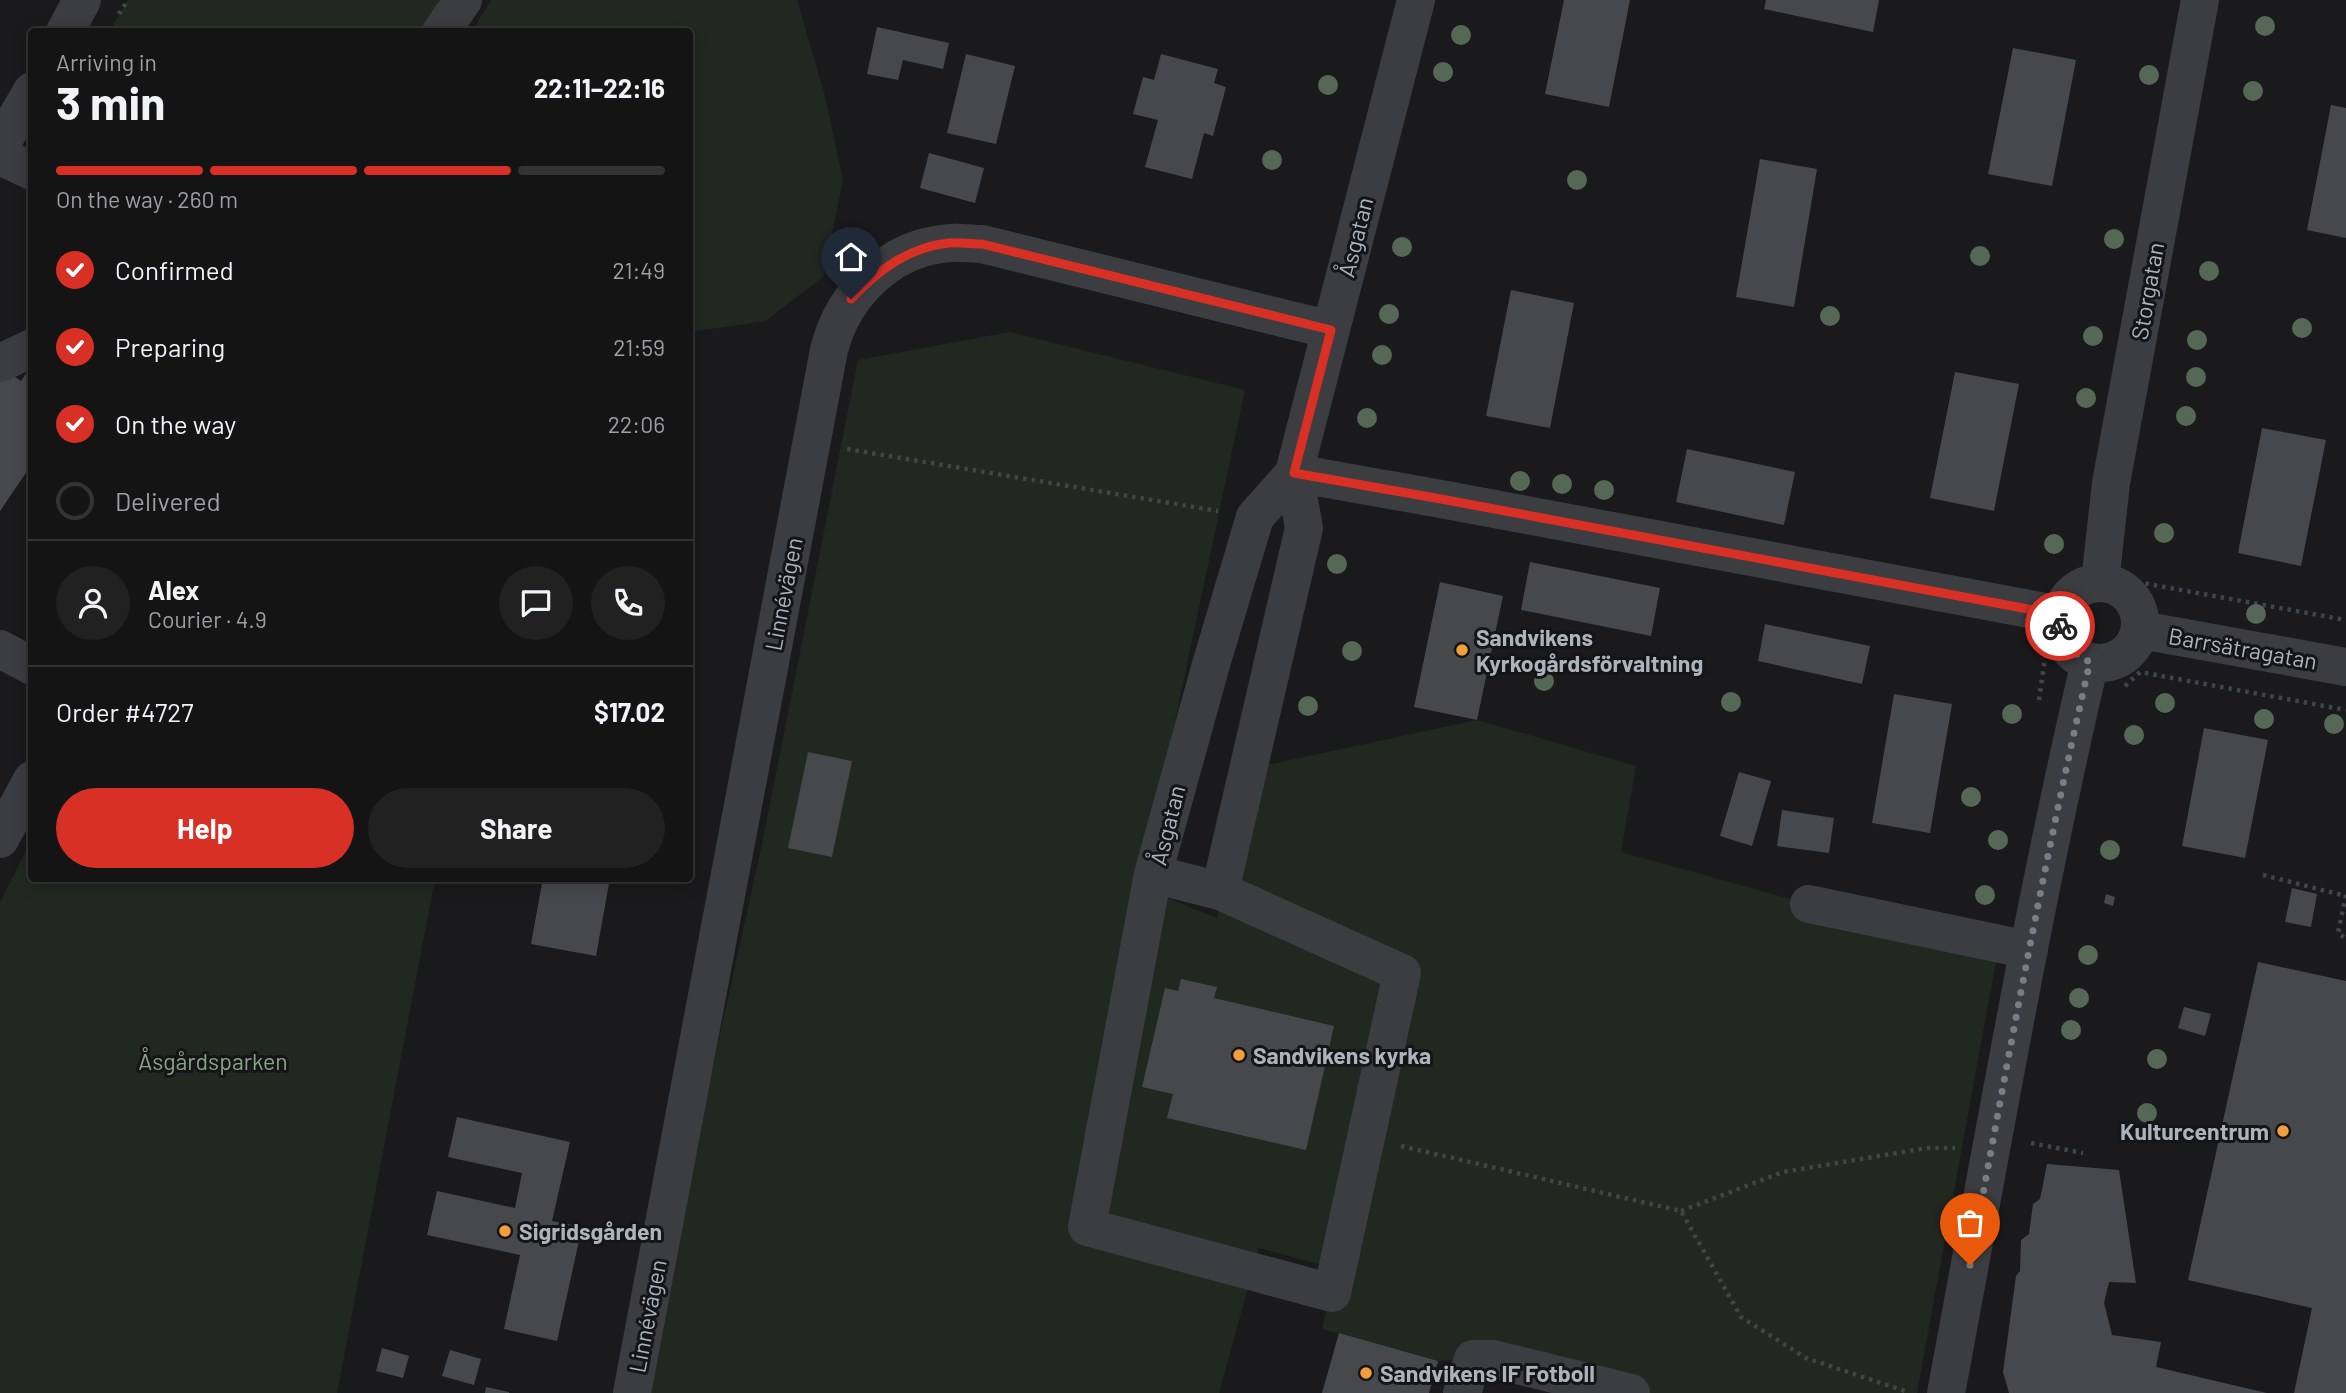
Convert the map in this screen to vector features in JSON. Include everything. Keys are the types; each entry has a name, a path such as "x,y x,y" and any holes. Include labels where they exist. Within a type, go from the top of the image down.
{"street":[{"path":"67,28 82,0"},
{"path":"444,28 463,0"},
{"name":"Åsgatan","path":"1294,473 1255,517 1153,874 1220,891 1304,528 1294,473 1416,0"},
{"name":"Storgatan","path":"2100,579 2111,483 2200,0"},
{"path":"0,146 28,98"},
{"path":"0,156 28,169"},
{"name":"Linnévägen","path":"632,1393 835,327 851,299 871,278 892,262 917,251 950,243 982,244 1331,330"},
{"path":"0,363 28,350"},
{"path":"1294,473 2060,615"},
{"path":"2100,579 2123,588 2132,596 2141,618 2136,642 2128,653 2104,663 2090,662 2070,650 2060,627 2060,615 2070,595 2100,579"},
{"name":"Barrsätragatan","path":"2140,630 2346,667"},
{"path":"0,649 28,664"},
{"path":"1946,1393 2029,950 2090,662"},
{"path":"1210,668 1269,682"},
{"path":"0,839 28,787"},
{"path":"1153,874 1087,1227 1332,1293 1402,973 1220,891"},
{"path":"1810,904 2029,950"},
{"path":"1463,1387 1473,1359 1493,1359 1631,1393"}],"path":[{"path":"812,443 1255,517"},
{"path":"2100,579 2346,620"},
{"path":"2118,692 2140,672 2346,710"},
{"path":"2263,875 2346,895 2339,933 2346,939"},
{"path":"1367,1139 1681,1212 1783,1172 1927,1148 1962,1148"},
{"path":"2031,1143 2083,1153"},
{"path":"1681,1212 1741,1317 1806,1357 1912,1393"}],"green space":[{"path":"128,0 463,0 443,28 111,28"},
{"path":"491,0 797,0 824,92 843,180 823,277 765,321 693,332 693,28 474,28"},
{"path":"1010,332 1245,390 1140,887 1217,918 1262,766 1477,720 1636,766 1621,852 1809,904 1999,945 1917,1393 1631,1393 1473,1359 1438,1361 1322,1329 1337,1269 1259,1248 1219,1393 641,1393 762,844 858,360"},
{"name":"Åsgårdsparken","path":"28,847 28,882 434,882 337,1393 0,1393 0,903"}],"building":[{"path":"1564,0 1630,0 1609,107 1545,94"},
{"path":"1766,0 1879,0 1873,32 1764,9"},
{"path":"877,27 949,43 943,69 903,60 898,80 867,74"},
{"path":"2013,48 2076,60 2052,186 1988,174"},
{"path":"966,54 1015,66 996,144 947,133"},
{"path":"1161,54 1218,69 1214,83 1226,87 1213,136 1204,133 1192,179 1145,167 1158,120 1133,114 1143,77 1154,80"},
{"path":"2331,105 2346,108 2346,238 2307,230"},
{"path":"929,153 984,168 975,203 920,188"},
{"path":"1760,159 1817,169 1794,307 1736,297"},
{"path":"1511,290 1574,303 1550,428 1486,416"},
{"path":"0,367 21,381 28,371 28,470 0,511"},
{"path":"1955,372 2019,384 1994,511 1930,498"},
{"path":"2262,428 2326,440 2301,566 2238,553"},
{"path":"1687,449 1795,472 1784,525 1676,502"},
{"path":"1530,562 1660,588 1651,636 1521,610"},
{"path":"1440,582 1503,596 1477,720 1414,707"},
{"path":"1765,624 1870,646 1862,684 1758,661"},
{"path":"1894,694 1952,704 1930,833 1872,823"},
{"path":"2204,728 2268,740 2245,858 2182,846"},
{"path":"808,752 852,761 832,857 788,848"},
{"path":"1739,772 1771,781 1752,846 1720,836"},
{"path":"1782,810 1834,818 1829,853 1777,846"},
{"path":"542,882 609,882 596,956 531,944"},
{"path":"2292,888 2317,894 2311,927 2285,922"},
{"path":"2106,894 2115,897 2113,906 2104,903"},
{"name":"Kulturcentrum","path":"2258,962 2346,981 2346,1393 2294,1393 2312,1308 2188,1280"},
{"name":"Sandvikens kyrka","path":"1181,979 1217,987 1214,998 1334,1026 1306,1150 1167,1118 1173,1094 1142,1087 1165,988 1178,991"},
{"path":"2184,1007 2211,1014 2205,1036 2178,1028"},
{"name":"Sigridsgården","path":"457,1117 570,1142 552,1221 582,1227 557,1341 504,1329 520,1255 427,1235 437,1191 515,1208 522,1173 448,1157"},
{"name":"Kulturcentrum","path":"2047,1164 2119,1170 2136,1283 2109,1282 2104,1303 2112,1335 2161,1342 2156,1367 2267,1393 2009,1393 2003,1372 2016,1276 2020,1271 2021,1240 2029,1234 2033,1204 2040,1199"},
{"path":"1339,1333 1438,1361 1429,1393 1322,1393"},
{"path":"382,1348 409,1356 403,1378 376,1371"},
{"path":"450,1350 481,1359 474,1385 442,1376"},
{"path":"486,1387 509,1392 509,1393 485,1393"}],"way so far":[{"path":"1970,1265 2029,950 2090,662 2070,650 2063,639 2060,626"}],"place":[{"name":"Sandvikens Kyrkogårdsförvaltning","path":"1462,650"},
{"name":"Sandvikens kyrka","path":"1239,1055"},
{"name":"Kulturcentrum","path":"2283,1131"},
{"name":"Sigridsgården","path":"505,1231"},
{"name":"Sandvikens IF Fotboll","path":"1366,1373"}],"route":[{"path":"851,299 871,278 892,262 917,251 950,243 982,244 1331,330 1294,473 2060,615 2060,626"}]}
